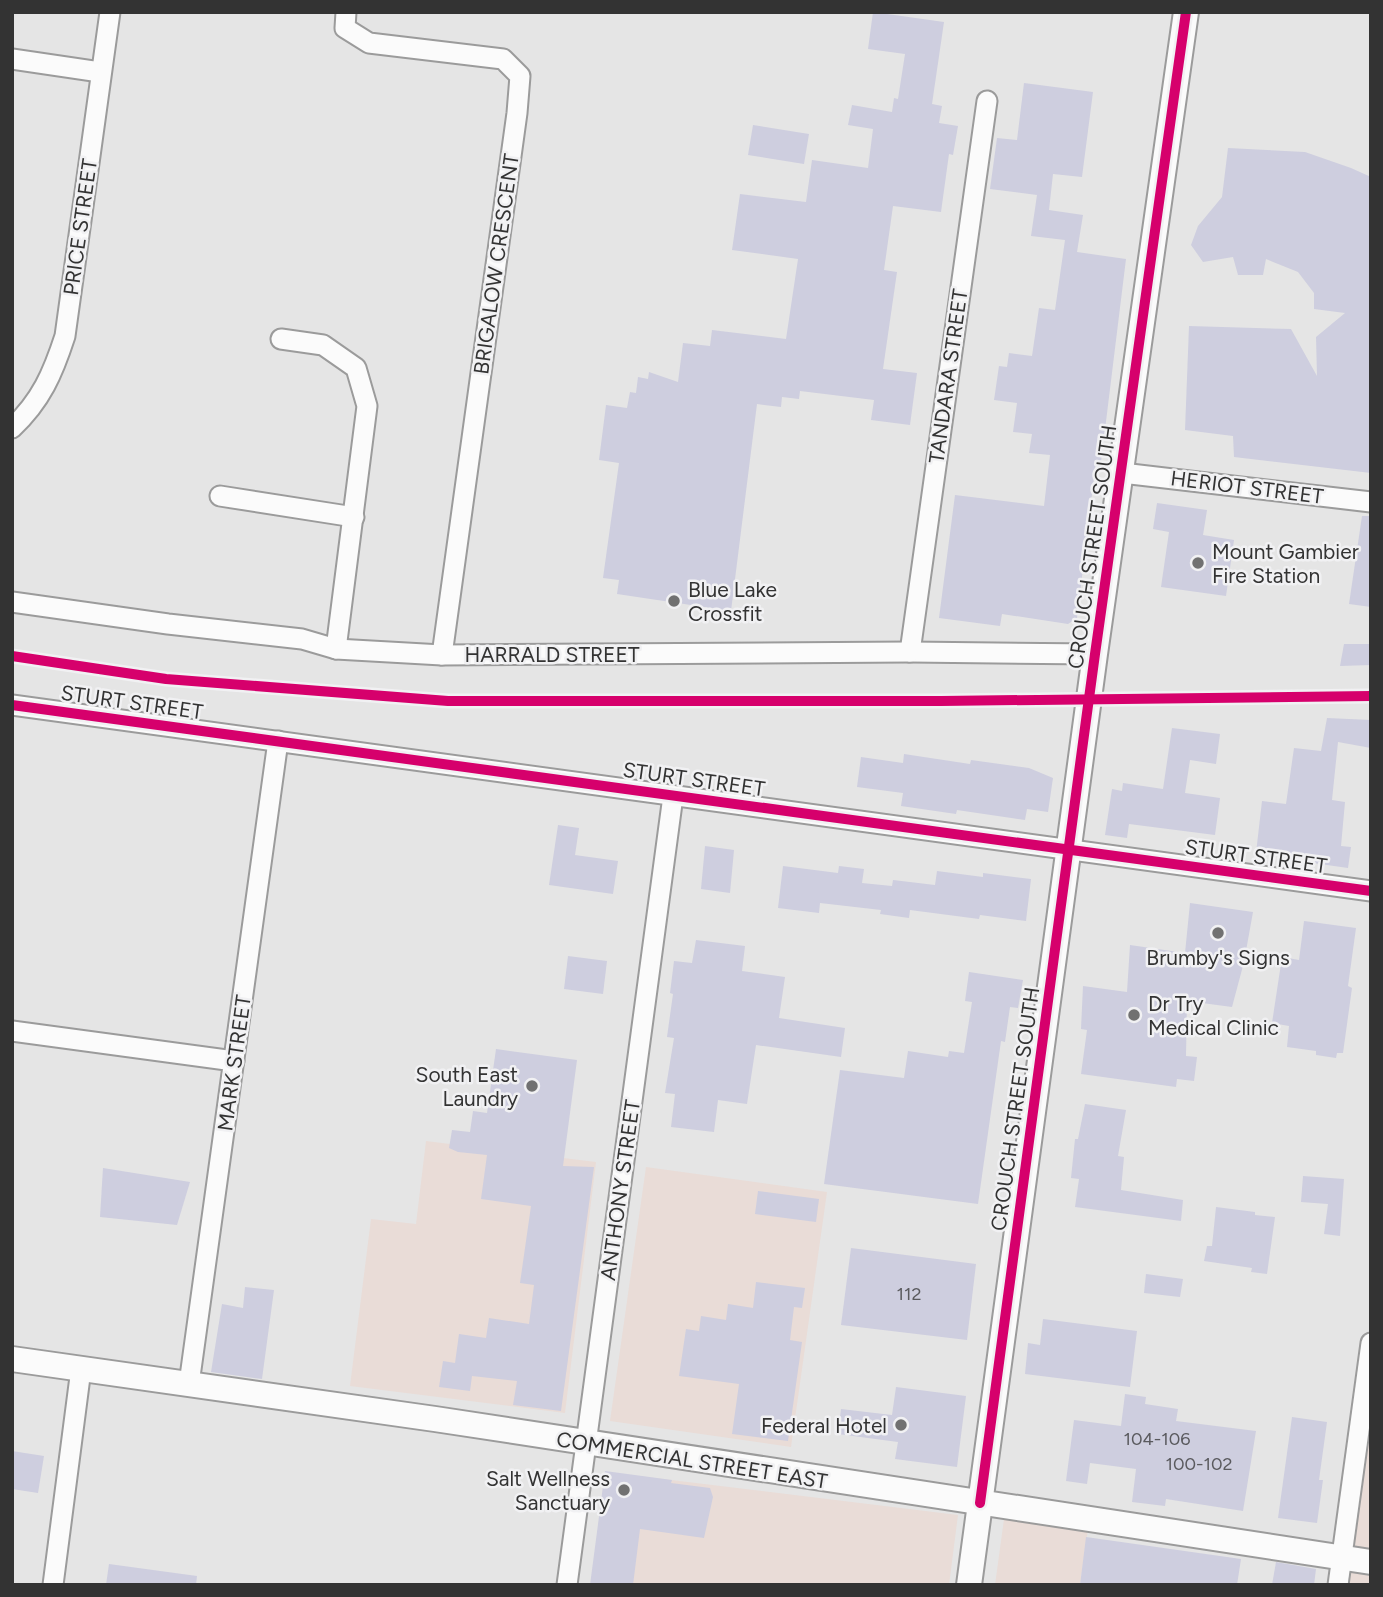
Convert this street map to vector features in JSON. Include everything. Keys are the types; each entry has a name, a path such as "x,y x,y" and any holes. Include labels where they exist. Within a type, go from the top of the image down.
{"street":[{"name":"PRICE STREET","path":"12,428 20,409 48,383 65,336 110,12"},
{"name":"BRIGALOW CRESCENT","path":"346,12 345,28 369,43 503,59 520,76 442,654"},
{"name":"CROUCH STREET SOUTH","path":"969,1585 1095,654 1186,12"},
{"path":"12,60 100,72"},
{"name":"TANDARA STREET","path":"910,652 987,101"},
{"path":"281,339 323,345 356,368 368,406 336,649"},
{"name":"HERIOT STREET","path":"1122,473 1371,502"},
{"path":"220,495 354,517"},
{"name":"HARRALD STREET","path":"12,602 302,639 336,649 442,654 1095,654"},
{"name":"STURT STREET","path":"12,705 1371,891"},
{"name":"MARK STREET","path":"189,1384 278,741"},
{"name":"ANTHONY STREET","path":"567,1585 673,796"},
{"path":"12,1031 234,1061"},
{"path":"1338,1585 1371,1343"},
{"name":"COMMERCIAL STREET EAST","path":"12,1359 435,1419 1371,1562"},
{"path":"53,1585 81,1369"}],"shaded area":[{"path":"426,1141 596,1162 565,1413 350,1386 371,1219 416,1224"},
{"path":"646,1167 827,1192 791,1447 610,1421"},
{"path":"1371,1343 1371,1585 1339,1585"},
{"path":"605,1472 958,1515 949,1585 591,1585"},
{"path":"1004,1519 1088,1529 1080,1585 995,1585"}],"building":[{"path":"873,12 944,22 932,104 942,106 939,123 958,126 953,155 949,154 941,212 893,206 884,270 897,272 883,369 917,373 910,425 871,420 874,400 800,391 799,399 782,397 781,407 757,404 731,611 617,594 619,580 603,578 619,463 599,460 606,405 627,408 630,392 636,393 638,377 648,379 649,372 678,382 683,343 710,346 712,330 786,339 798,259 732,250 740,194 806,202 812,160 868,168 873,129 848,125 852,105 892,112 894,98 898,99 905,54 868,49"},
{"path":"1024,83 1093,92 1082,177 1053,174 1049,210 1083,215 1077,252 1126,259 1101,462 1096,461 1077,618 1068,624 1002,614 1000,626 939,618 955,495 1044,506 1050,455 1029,453 1032,434 1013,432 1017,403 994,400 999,366 1007,367 1009,353 1032,356 1039,308 1055,310 1065,240 1031,236 1037,195 990,189 997,138 1017,140"},
{"path":"753,125 809,134 804,164 748,155"},
{"path":"1228,148 1305,152 1371,177 1371,473 1234,457 1233,436 1185,430 1189,326 1291,329 1317,376 1316,337 1345,313 1314,309 1314,293 1298,272 1266,259 1263,275 1238,275 1233,257 1203,262 1191,245 1198,226 1222,197"},
{"name":"Mount Gambier Fire Station","path":"1157,503 1207,510 1203,535 1234,540 1226,596 1161,587 1169,532 1153,529"},
{"path":"1362,516 1371,516 1371,607 1349,604"},
{"path":"1344,644 1371,644 1371,665 1340,666"},
{"path":"1327,718 1371,720 1371,748 1338,742 1332,800 1345,802 1341,846 1351,847 1348,868 1306,862 1306,859 1256,853 1262,801 1286,804 1294,748 1321,751"},
{"path":"1172,728 1220,734 1216,764 1190,760 1185,793 1220,798 1215,835 1129,824 1127,838 1105,835 1112,789 1122,791 1123,783 1163,789"},
{"path":"904,754 970,764 971,760 1029,768 1053,778 1048,812 1027,809 1025,820 957,810 956,814 901,806 903,793 857,787 861,757 903,763"},
{"path":"558,825 579,828 575,855 618,861 613,894 549,885"},
{"path":"705,846 734,850 730,893 701,889"},
{"path":"783,866 838,873 839,866 864,869 862,883 892,886 893,880 935,885 937,871 1031,879 1026,921 980,915 979,919 910,910 909,918 880,914 881,910 820,903 819,913 778,908"},
{"path":"1190,903 1253,912 1232,1007 1187,1001 1186,1056 1197,1057 1194,1081 1177,1079 1176,1087 1081,1074 1087,1030 1081,1029 1083,986 1127,992 1130,945 1185,953"},
{"path":"1304,921 1356,928 1348,986 1352,988 1343,1053 1337,1053 1336,1058 1316,1055 1316,1051 1287,1047 1289,1026 1272,1023 1282,957 1299,960"},
{"path":"696,940 745,946 742,971 785,977 779,1018 845,1028 841,1057 756,1045 747,1104 718,1100 714,1132 671,1127 675,1094 665,1093 674,1038 667,1037 674,961 692,963"},
{"path":"568,956 607,961 603,994 564,989"},
{"path":"969,972 1023,980 1018,1008 1010,1007 1005,1042 1001,1041 978,1204 824,1184 840,1070 904,1078 908,1051 948,1057 949,1051 964,1053 972,1002 965,1001"},
{"path":"496,1049 577,1060 563,1166 594,1167 561,1411 513,1405 517,1381 472,1376 470,1391 439,1387 443,1361 455,1363 459,1334 486,1338 489,1318 529,1324 534,1285 520,1283 531,1206 481,1199 487,1155 458,1152 449,1148 452,1130 470,1132 473,1111 487,1113"},
{"path":"1085,1104 1126,1110 1118,1156 1124,1157 1121,1190 1183,1200 1181,1221 1075,1207 1079,1179 1071,1178 1075,1139 1078,1139"},
{"path":"103,1168 190,1182 177,1225 100,1217"},
{"path":"1303,1176 1344,1179 1340,1236 1324,1234 1328,1204 1301,1202"},
{"path":"758,1191 819,1199 816,1222 755,1214"},
{"path":"1216,1207 1275,1217 1267,1274 1251,1272 1252,1268 1204,1261 1207,1246 1212,1246"},
{"path":"851,1248 976,1264 967,1340 841,1325"},
{"path":"1146,1274 1183,1279 1180,1297 1144,1293"},
{"path":"756,1282 805,1288 802,1308 794,1307 790,1340 802,1342 788,1441 732,1434 739,1384 679,1376 686,1329 699,1331 701,1316 726,1320 728,1304 753,1308"},
{"path":"245,1287 274,1290 262,1379 211,1372 222,1304 243,1308"},
{"path":"1043,1319 1137,1331 1130,1387 1025,1374 1028,1343 1040,1345"},
{"name":"Federal Hotel","path":"896,1387 966,1396 957,1467 895,1459 898,1442 838,1434 841,1409 892,1415"},
{"path":"1125,1394 1146,1397 1145,1404 1178,1409 1176,1421 1256,1431 1243,1511 1166,1499 1165,1506 1132,1502 1136,1469 1090,1463 1087,1484 1066,1481 1074,1420 1121,1426"},
{"path":"1292,1417 1327,1422 1319,1480 1323,1480 1317,1523 1278,1518"},
{"path":"12,1451 44,1456 38,1493 12,1489"},
{"path":"605,1471 710,1488 713,1497 704,1538 640,1529 633,1585 590,1585"},
{"path":"1086,1537 1241,1559 1237,1585 1080,1585"},
{"path":"1276,1562 1316,1569 1314,1585 1272,1585"},
{"path":"109,1564 197,1576 196,1585 106,1585"}],"cycle path":[{"path":"980,1503 1095,654 1186,12"},
{"path":"12,656 166,679 448,701 941,701 1371,696"},
{"path":"12,705 1371,891"}],"place":[{"name":"Mount Gambier Fire Station","path":"1198,563"},
{"name":"Blue Lake Crossfit","path":"674,601"},
{"name":"Brumby's Signs","path":"1218,933"},
{"name":"Dr Try Medical Clinic","path":"1134,1015"},
{"name":"South East Laundry","path":"532,1086"},
{"name":"Federal Hotel","path":"901,1425"},
{"name":"Salt Wellness Sanctuary","path":"624,1490"}]}
